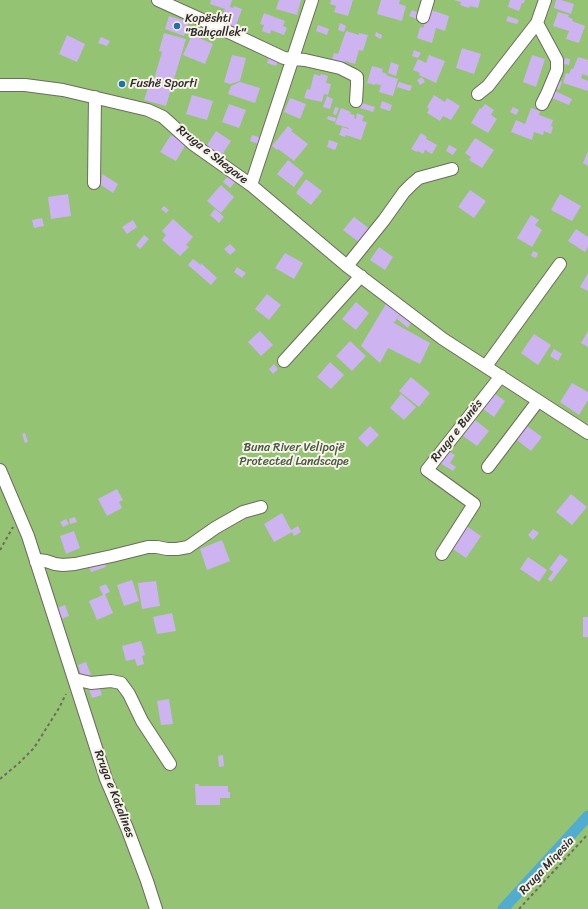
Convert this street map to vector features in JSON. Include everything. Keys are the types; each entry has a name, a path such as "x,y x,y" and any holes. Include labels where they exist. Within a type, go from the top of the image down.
{"street":[{"path":"158,0 284,58 292,60 305,60 329,65 340,68 354,75 357,78 356,102"},
{"name":"Rruga e Shegave","path":"94,98 148,110 163,117 193,144 251,185 312,0"},
{"path":"423,18 428,0"},
{"path":"478,94 488,86 537,23 545,0"},
{"path":"537,23 557,60 557,70 542,104"},
{"path":"0,85 25,85 63,90 94,98 94,183"},
{"path":"347,266 384,220 404,192 412,184 419,178 452,169"},
{"path":"251,185 347,266 443,339 588,433"},
{"path":"486,366 560,264"},
{"path":"284,361 361,276"},
{"name":"Rruga e Bunës","path":"442,554 474,504 427,470 501,376"},
{"path":"488,468 538,401"},
{"name":"Rruga e Katalines","path":"0,470 28,536 106,779 127,828 156,909"},
{"path":"36,562 39,560 63,565 75,564 148,547 177,549 188,547 243,512 261,506"},
{"path":"74,679 91,683 112,681 121,683 129,694 142,721 170,764"}],"path":[{"path":"0,550 19,515"},
{"path":"0,779 25,757 38,742 63,701 74,679"},
{"name":"Rruga Miqesia","path":"519,909 588,834"}],"green space":[{"name":"Buna River Velipojë Protected Landscape","path":"0,0 588,0 588,909 0,909"}],"building":[{"path":"211,0 232,0 230,7 233,8 234,6 242,9 235,28 226,25 228,20 221,18 225,9 210,4"},
{"path":"279,0 301,0 297,15 276,9"},
{"path":"331,0 353,0 348,16 334,12 336,6 330,4"},
{"path":"381,0 400,0 399,4 406,6 402,21 377,14"},
{"path":"454,0 480,0 478,8 470,6 469,8 460,5 461,2"},
{"path":"510,0 525,0 519,11 508,7"},
{"path":"556,0 574,4 571,14 554,8"},
{"path":"412,10 419,13 417,19 409,16"},
{"path":"431,10 449,16 445,31 436,28 432,43 417,38 420,27 423,28 425,22 428,22"},
{"path":"558,12 569,15 568,17 573,19 572,21 585,26 579,43 566,39 569,31 553,26"},
{"path":"264,13 285,21 283,26 287,28 284,35 271,30 270,34 262,31 264,25 260,24"},
{"name":"Kopështi \"Bahçallek\"","path":"169,16 189,22 184,36 165,29"},
{"path":"508,16 519,20 517,24 506,21"},
{"path":"340,23 346,26 344,32 338,30"},
{"path":"318,25 329,29 327,35 316,31"},
{"path":"346,31 359,35 359,33 368,35 363,51 359,50 355,64 345,61 343,67 331,63 334,53 338,54"},
{"path":"376,32 382,35 381,39 375,36"},
{"path":"164,33 186,39 166,106 144,100 148,88 151,89 162,52 159,51"},
{"path":"67,35 85,44 77,62 59,54"},
{"path":"192,35 213,44 205,64 183,55"},
{"path":"101,37 110,41 107,46 98,43"},
{"path":"462,48 481,54 474,74 456,68"},
{"path":"414,50 421,53 418,58 412,56"},
{"path":"232,55 246,58 240,81 230,84 224,82"},
{"path":"429,55 445,61 436,83 419,75 420,73 413,70 418,59 426,63"},
{"path":"532,55 545,59 536,87 523,82"},
{"path":"269,57 278,61 276,66 267,63"},
{"path":"578,57 588,60 588,76 582,74 581,78 588,81 588,91 563,83 566,73 569,74 571,69 573,69"},
{"path":"565,58 570,59 569,65 564,64"},
{"path":"391,62 399,65 396,76 388,73"},
{"path":"372,66 383,69 382,72 387,74 386,75 398,79 393,96 379,92 381,85 367,83"},
{"path":"314,74 328,76 326,83 331,84 328,95 324,94 322,102 304,98 307,89 310,90"},
{"path":"422,77 425,82 420,85 417,80"},
{"path":"558,81 562,82 559,90 556,88"},
{"path":"240,82 260,88 255,103 228,94 231,86"},
{"path":"399,82 412,86 410,91 397,87"},
{"path":"555,91 572,99 569,105 552,98"},
{"path":"192,95 213,101 207,120 186,114"},
{"path":"434,95 445,102 447,98 460,106 451,120 443,116 440,121 427,113 429,109 427,107"},
{"path":"327,96 333,99 330,109 323,107"},
{"path":"290,98 306,104 300,119 284,112"},
{"path":"382,101 392,105 390,111 380,108"},
{"path":"362,103 375,107 373,112 360,108"},
{"path":"229,104 246,110 239,128 222,122"},
{"path":"485,104 494,110 491,115 497,119 488,133 471,123 480,108 481,109"},
{"path":"335,107 339,108 336,115 333,114"},
{"path":"513,107 519,110 516,115 510,112"},
{"path":"341,108 351,112 350,114 355,115 354,118 356,119 357,113 364,116 362,121 367,122 361,140 346,135 345,137 339,135 342,127 349,129 335,124"},
{"path":"531,108 540,111 539,115 553,120 551,134 544,131 543,135 534,132 532,140 511,132 516,120 525,124"},
{"path":"328,116 336,118 335,122 327,119"},
{"path":"288,126 293,130 291,131 308,144 294,161 272,146"},
{"path":"216,131 231,141 220,158 205,148"},
{"path":"421,133 427,137 426,139 437,145 432,154 425,150 423,154 411,149"},
{"path":"171,135 186,144 176,161 160,152"},
{"path":"252,135 261,138 258,144 250,141"},
{"path":"475,138 494,150 482,168 469,160 471,157 465,153"},
{"path":"329,140 338,143 335,150 327,147"},
{"path":"449,145 457,149 453,155 446,151"},
{"path":"588,151 588,166 583,163"},
{"path":"288,160 304,173 294,187 277,174"},
{"path":"102,174 118,184 113,193 101,185"},
{"path":"229,175 236,181 230,188 223,182"},
{"path":"306,179 322,191 311,205 296,193"},
{"path":"221,185 234,197 221,213 207,201"},
{"path":"470,190 486,201 474,218 458,207"},
{"path":"68,194 71,216 51,219 48,197"},
{"path":"560,194 581,206 572,221 551,210"},
{"path":"164,206 169,210 166,213 161,209"},
{"path":"215,209 224,217 219,223 210,215"},
{"path":"531,215 539,220 535,225 542,230 532,247 517,238"},
{"path":"354,217 371,230 360,243 343,230"},
{"path":"42,218 44,226 34,228 32,220"},
{"path":"173,219 193,237 186,245 189,247 180,256 162,240 166,235 162,231"},
{"path":"133,220 137,227 127,234 122,227"},
{"path":"576,229 588,237 588,247 585,252 568,241"},
{"path":"144,235 149,239 140,249 136,245"},
{"path":"230,244 236,250 230,255 224,249"},
{"path":"379,247 393,257 385,270 370,260"},
{"path":"533,251 538,253 536,258 531,256"},
{"path":"285,253 303,263 294,279 275,268"},
{"path":"193,259 201,265 201,263 217,278 211,285 188,265"},
{"path":"237,267 246,273 242,278 234,272"},
{"path":"588,273 588,291 580,287"},
{"path":"267,294 281,305 269,320 255,309"},
{"path":"356,302 369,313 356,330 342,319"},
{"path":"387,302 400,314 394,323 430,343 420,364 388,348 380,363 361,346"},
{"path":"400,315 411,323 408,328 397,319"},
{"path":"260,331 273,345 261,356 248,342"},
{"path":"588,331 588,347 581,343"},
{"path":"534,334 551,345 538,365 521,353"},
{"path":"350,341 366,356 352,371 336,356"},
{"path":"554,349 562,354 558,361 550,356"},
{"path":"330,362 344,375 331,389 317,377"},
{"path":"274,364 278,369 273,374 269,369"},
{"path":"411,377 430,393 419,407 399,391"},
{"path":"572,383 588,392 588,400 579,415 560,402"},
{"path":"494,393 505,401 494,417 483,409"},
{"path":"401,394 416,407 404,420 390,408"},
{"path":"475,420 489,431 477,446 463,436"},
{"path":"370,426 379,435 367,447 358,438"},
{"path":"527,426 542,437 531,451 517,440"},
{"path":"25,433 28,442 25,443 22,434"},
{"path":"448,451 455,455 450,463 456,467 453,471 440,463"},
{"path":"117,489 123,500 119,502 122,508 107,516 98,499"},
{"path":"571,494 587,507 572,525 556,512"},
{"path":"282,513 291,530 298,526 301,532 294,536 292,532 274,542 264,524"},
{"path":"75,517 77,522 70,524 69,519"},
{"path":"66,519 69,524 63,527 60,522"},
{"path":"465,525 481,536 466,558 450,547"},
{"path":"533,529 539,533 533,540 528,535"},
{"path":"74,531 80,548 66,554 60,536"},
{"path":"222,540 230,561 207,570 200,549"},
{"path":"560,554 568,560 551,582 548,579 553,572 549,569"},
{"path":"528,557 547,570 539,582 520,569"},
{"path":"104,559 106,567 91,572 88,564"},
{"path":"132,580 139,601 124,606 117,585"},
{"path":"156,581 160,606 142,609 138,583"},
{"path":"106,584 110,592 105,594 113,613 97,620 89,601 103,595 99,587"},
{"path":"65,605 69,616 61,619 57,608"},
{"path":"172,613 176,631 157,634 153,617"},
{"path":"583,617 588,617 588,637 583,637"},
{"path":"141,641 145,655 142,656 144,664 137,666 135,659 126,661 122,646"},
{"path":"86,662 91,675 82,678 78,665"},
{"path":"99,686 102,695 92,698 89,689"},
{"path":"169,699 173,724 161,725 157,701"},
{"path":"223,755 224,766 219,767 218,756"},
{"path":"195,784 199,784 199,786 228,786 230,798 220,798 220,805 196,805"}],"waterway":[{"path":"503,909 588,816"}],"place":[{"name":"Kopështi \"Bahçallek\"","path":"177,26"},
{"name":"Fushë Sporti","path":"122,84"}]}
